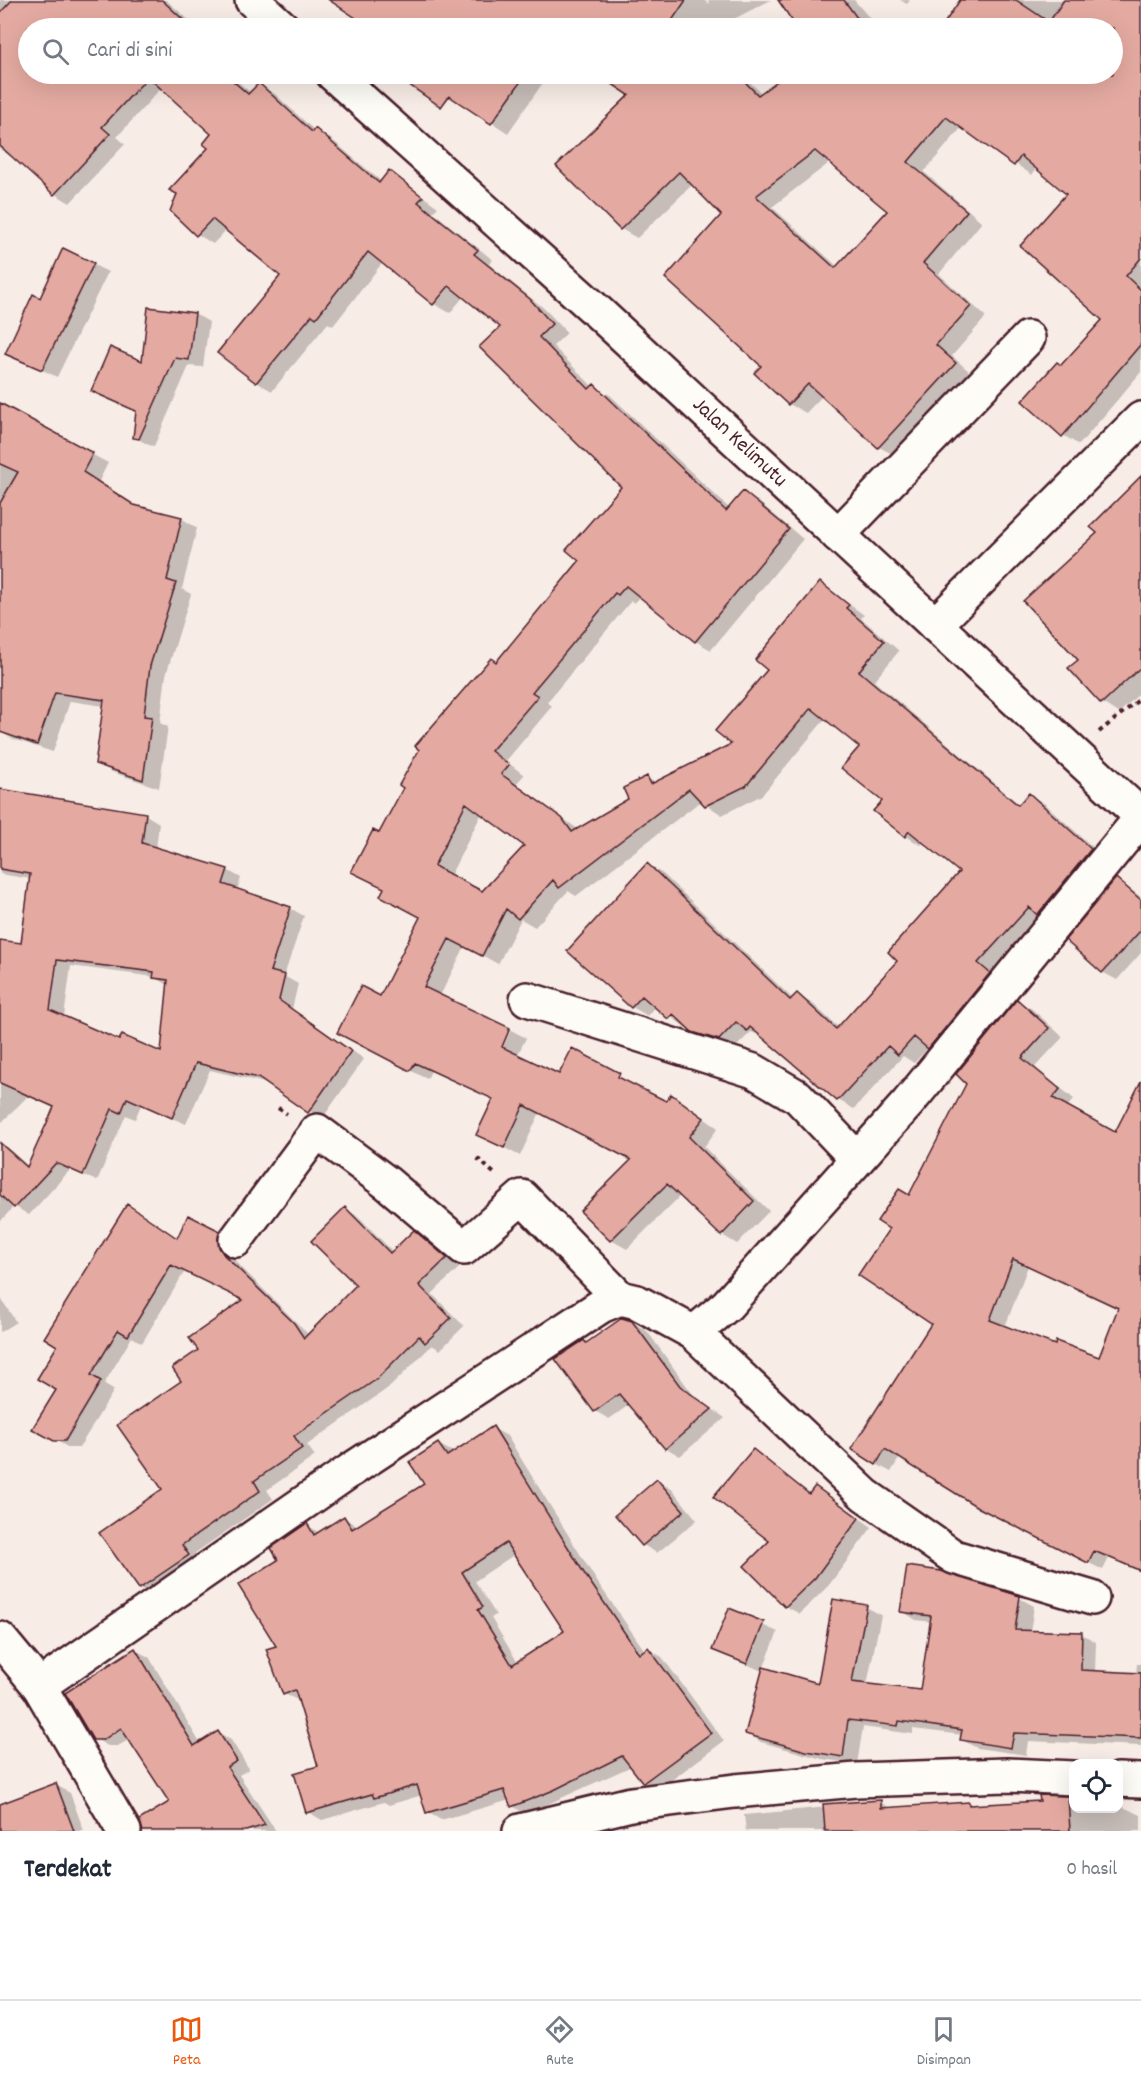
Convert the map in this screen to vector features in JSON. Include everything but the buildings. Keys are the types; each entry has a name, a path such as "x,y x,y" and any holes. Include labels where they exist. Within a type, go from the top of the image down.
{"street":[{"path":"252,0 272,18"},
{"name":"Jalan Kelimutu","path":"344,84 598,312 1141,817"},
{"path":"838,535 1028,338"},
{"path":"935,625 1141,419"},
{"path":"694,1333 727,1305 908,1103 1141,817"},
{"path":"527,999 754,1071 798,1097 857,1160"},
{"path":"236,1240 317,1131 387,1183 464,1248 522,1197 620,1298 637,1302 694,1333 799,1436 865,1495 954,1557 1092,1598"},
{"path":"39,1686 351,1470 601,1306 620,1298"},
{"path":"0,1639 39,1686 124,1831"},
{"path":"520,1831 631,1804 735,1791 856,1780 1007,1775 1069,1778"},
{"path":"1123,1780 1141,1781"}],"path":[{"path":"1073,753 1141,698"}]}
